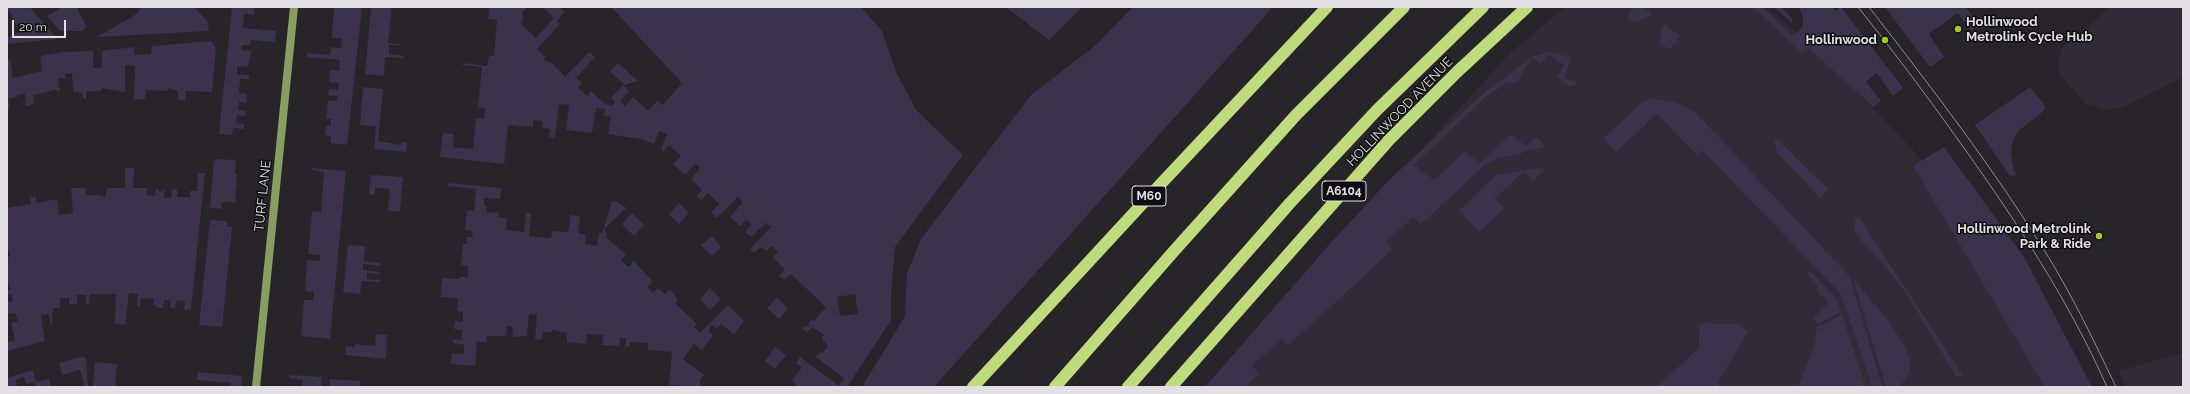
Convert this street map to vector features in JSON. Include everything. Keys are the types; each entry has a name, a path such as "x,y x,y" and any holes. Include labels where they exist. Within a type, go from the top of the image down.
{"highway":[{"path":"1055,387 1296,115 1404,7"},
{"name":"HOLLINWOOD AVENUE","path":"1128,387 1290,203 1377,110 1483,7"},
{"name":"HOLLINWOOD AVENUE","path":"1171,387 1389,140 1457,72 1527,7"},
{"name":"M60","path":"973,387 1325,8"}],"street":[{"name":"TURF LANE","path":"256,387 294,7"}],"shaded area":[{"path":"7,7 30,7 57,39 7,44 7,38 20,31"},
{"path":"62,7 77,7 86,26 83,31 60,31 47,16"},
{"path":"141,7 194,7 207,21 209,27 207,31 97,37 138,13"},
{"path":"232,7 254,7 254,15 244,14 243,28 276,31 275,42 251,40 250,45 242,45 241,50 251,51 248,67 237,66 237,74 249,75 249,79 240,79 239,93 247,94 246,103 239,102 238,110 246,111 246,116 237,115 236,123 244,124 244,129 233,128 232,135 219,134"},
{"path":"334,7 362,7 347,145 331,143 331,136 325,135 326,126 331,126 331,119 326,119 328,101 337,101 337,96 328,95 329,89 338,90 339,83 329,82 330,70 339,71 340,60 307,57 307,53 330,55 331,47 341,48 342,38 332,38"},
{"path":"371,7 392,7 388,43 406,45 389,45 389,54 403,56 403,58 385,57 384,76 365,74"},
{"path":"489,7 527,7 522,13 523,18 521,24 536,38 554,18 543,7 559,7 565,12 557,21 560,24 537,49 545,57 544,60 552,63 565,77 589,52 595,57 576,78 582,83 578,88 587,96 591,91 605,104 607,103 611,106 615,102 611,98 623,85 629,91 620,101 625,106 633,97 648,111 657,101 663,105 682,83 611,7 861,7 882,31 896,72 916,110 963,155 895,247 891,294 891,320 847,387 797,387 797,385 792,381 802,367 796,363 800,357 839,386 844,378 816,357 820,352 823,353 828,346 822,339 824,335 812,327 807,332 801,328 809,326 808,323 811,320 814,321 826,307 791,274 784,280 779,276 785,269 773,258 778,252 771,246 766,251 761,247 754,253 750,249 771,227 766,223 751,237 745,232 752,224 747,219 740,226 730,217 743,202 738,197 717,218 711,213 719,204 708,193 701,200 697,196 702,190 691,179 700,168 695,164 685,175 673,164 681,156 669,145 663,151 661,149 667,134 659,131 654,144 640,139 608,134 611,117 604,116 605,109 596,108 592,133 566,130 569,105 559,104 555,138 549,137 550,129 542,128 542,121 533,120 533,127 508,125 504,164 440,157 443,133 454,134 453,147 473,149 476,118 484,119 485,108 478,107 482,67 463,65 463,63 487,66 489,56 494,56 497,20 488,19","holes":["855,294 858,314 840,316 837,297"]},
{"path":"1006,7 1082,7 1049,40"},
{"path":"1133,7 1273,7 934,387 862,387 905,316 907,273 921,239 1031,95 1096,45"},
{"path":"1565,7 1765,7 1812,44 1996,240 2067,387 1206,387 1508,55"},
{"path":"1635,7 1643,7 1652,14 1639,21 1633,21 1627,17"},
{"path":"1753,7 1762,7 1791,34 1799,31 1803,24 1803,15 1798,7 1832,7 1836,11 1841,7 1903,88 1893,96 1877,73 1866,82 1881,101 1873,107 1809,48 1802,53"},
{"path":"1774,7 1781,7 1792,18 1792,23"},
{"path":"1885,7 1966,7 1978,26 1971,31 1958,13 1929,34 1944,57 1930,67"},
{"path":"2109,7 2183,7 2183,77 2123,107 2107,110 2085,103 2060,74 2057,64 2062,48 2086,30"},
{"path":"1664,24 1681,36 1669,50 1660,43 1661,31"},
{"path":"211,41 216,48 212,92 186,91 185,100 178,100 178,91 168,88 167,91 146,90 145,99 134,99 135,66 125,65 125,92 102,88 100,91 86,91 86,99 83,99 83,93 73,92 72,73 65,74 65,78 58,78 60,92 56,90 33,95 34,104 26,106 25,94 17,95 17,97 8,99 10,108 7,108 7,59 10,60 13,78 42,71 40,56 63,52 93,51 93,68 102,68 102,51 134,47 134,55 151,54 152,46"},
{"path":"1549,52 1571,57 1564,78 1576,82 1575,85 1569,86 1557,76 1565,65 1548,54 1541,64 1532,58 1516,83 1508,82 1486,96 1414,165 1434,180 1465,151 1480,163 1511,134 1526,146 1537,137 1545,147 1497,159 1486,164 1421,224 1413,217 1386,242 1392,250 1288,346 1281,340 1252,366 1259,374 1245,387 1205,387 1329,245 1389,180 1482,95 1532,57"},
{"path":"618,63 638,81 624,85 610,71"},
{"path":"363,87 383,89 378,141 401,145 402,142 407,143 406,152 374,149 376,126 360,125"},
{"path":"2030,87 2044,104 2045,109 2021,129 2015,137 2011,153 2016,175 2010,176 1975,125"},
{"path":"1651,99 1675,103 1696,113 1850,277 1882,387 1870,387 1871,383 1841,294 1702,150 1697,155 1657,114 1616,152 1604,138 1643,101"},
{"path":"1777,139 1828,189 1820,198 1777,152 1774,142"},
{"path":"1944,147 2024,257 2092,387 2045,387 1913,166"},
{"path":"214,159 236,160 235,173 237,174 235,202 222,202 221,209 210,208"},
{"path":"125,168 134,168 133,188 147,188 147,195 155,196 156,189 161,192 164,189 164,198 171,198 172,189 177,190 177,197 190,197 190,191 197,191 198,173 205,173 191,309 184,310 185,301 177,300 175,308 170,308 170,300 164,300 163,308 157,308 155,305 153,307 154,299 141,298 140,306 137,306 138,294 129,293 125,325 115,324 116,294 90,294 89,304 86,304 86,295 77,295 77,304 69,304 69,298 60,298 60,308 53,308 52,327 48,314 41,316 45,341 7,351 7,342 15,340 11,323 18,321 15,313 8,314 7,303 13,301 11,294 7,295 7,291 11,290 7,280 7,258 10,256 9,251 7,252 7,208 31,204 30,196 33,198 35,195 37,203 57,199 59,215 73,213 71,188 86,188 86,195 99,195 105,197 107,188 125,188"},
{"path":"312,168 346,171 330,339 301,336 304,300 313,300 314,292 305,291 307,260 320,261 320,255 308,254 312,211 321,212 324,172 312,170"},
{"path":"1537,168 1545,169 1533,181 1524,171 1495,198 1504,208 1479,232 1459,210 1496,175"},
{"path":"371,175 403,177 400,211 388,211 390,189 375,188 375,195 369,194"},
{"path":"448,183 501,188 500,199 484,198 484,206 487,206 486,212 499,213 498,217 507,218 506,230 524,232 526,213 531,214 529,236 551,238 552,231 568,232 571,215 580,216 578,233 586,235 585,244 597,246 599,233 602,233 612,201 618,202 626,208 604,229 607,235 605,237 626,254 621,260 629,267 634,261 653,282 647,287 653,293 658,288 665,294 670,289 678,300 675,303 697,324 694,327 700,333 728,305 744,321 734,334 721,324 717,329 712,325 708,331 713,335 702,350 694,344 683,359 704,375 700,379 700,387 669,385 672,352 648,350 648,343 630,342 629,347 625,346 626,338 620,338 619,346 602,345 603,335 587,334 586,344 567,342 567,333 552,330 551,332 543,332 542,340 535,339 537,315 529,314 527,336 512,337 513,327 507,326 506,336 487,336 486,342 477,342 475,366 451,364 452,353 464,354 464,345 453,343 453,339 462,340 462,330 454,329 455,321 463,322 463,312 457,311 458,298 441,297 442,278 459,279 459,277 468,277 468,266 461,265 463,244 467,244 467,237 472,237 473,231 465,230 467,210 474,211 476,189 448,186"},
{"path":"679,203 689,213 679,224 669,214"},
{"path":"632,213 644,225 634,236 622,224"},
{"path":"1858,216 1963,376 1956,376 1908,296 1887,268 1854,232 1855,220"},
{"path":"210,220 227,221 227,227 232,227 222,327 199,325"},
{"path":"712,236 721,247 712,256 701,245"},
{"path":"348,245 365,246 364,261 380,263 380,266 363,264 363,270 379,272 379,274 367,273 367,279 380,280 380,282 362,281 360,294 343,292"},
{"path":"1810,271 1835,297 1841,312 1818,324 1813,318 1828,303 1816,290 1819,287 1807,274"},
{"path":"1853,279 1895,330 1907,352 1910,361 1909,372 1903,382 1897,387 1886,387"},
{"path":"710,288 721,299 710,310 700,299"},
{"path":"777,297 788,309 779,319 767,308"},
{"path":"1842,315 1864,382 1863,387 1798,387 1814,347 1817,327"},
{"path":"1704,323 1738,324 1748,332 1719,380 1718,387 1656,387 1699,348 1700,325"},
{"path":"376,334 387,335 386,359 345,355 346,346 354,347 355,344 375,346"},
{"path":"775,347 786,355 775,369 765,361"},
{"path":"2183,353 2183,387 2126,387 2118,371"},
{"path":"80,357 86,358 88,387 85,387 80,370 62,375 59,363"},
{"path":"95,362 117,364 115,387 93,387"},
{"path":"33,370 36,382 49,379 51,387 36,387 34,382 26,384 24,377 16,380 17,386 7,387 7,378"},
{"path":"198,372 242,376 241,387 231,387 231,383 197,380"},
{"path":"290,375 322,377 321,387 302,387 303,380 289,378"},
{"path":"330,379 360,381 360,386 329,387"}],"tram line":[{"path":"1858,7 1938,112 2023,234 2076,324 2107,387"},
{"path":"1869,7 1985,161 2028,225 2067,289 2116,387"}],"place":[{"name":"Hollinwood Metrolink Cycle Hub","path":"1958,29"},
{"name":"Hollinwood","path":"1885,40"},
{"name":"Hollinwood Metrolink Park & Ride","path":"2099,236"}]}
